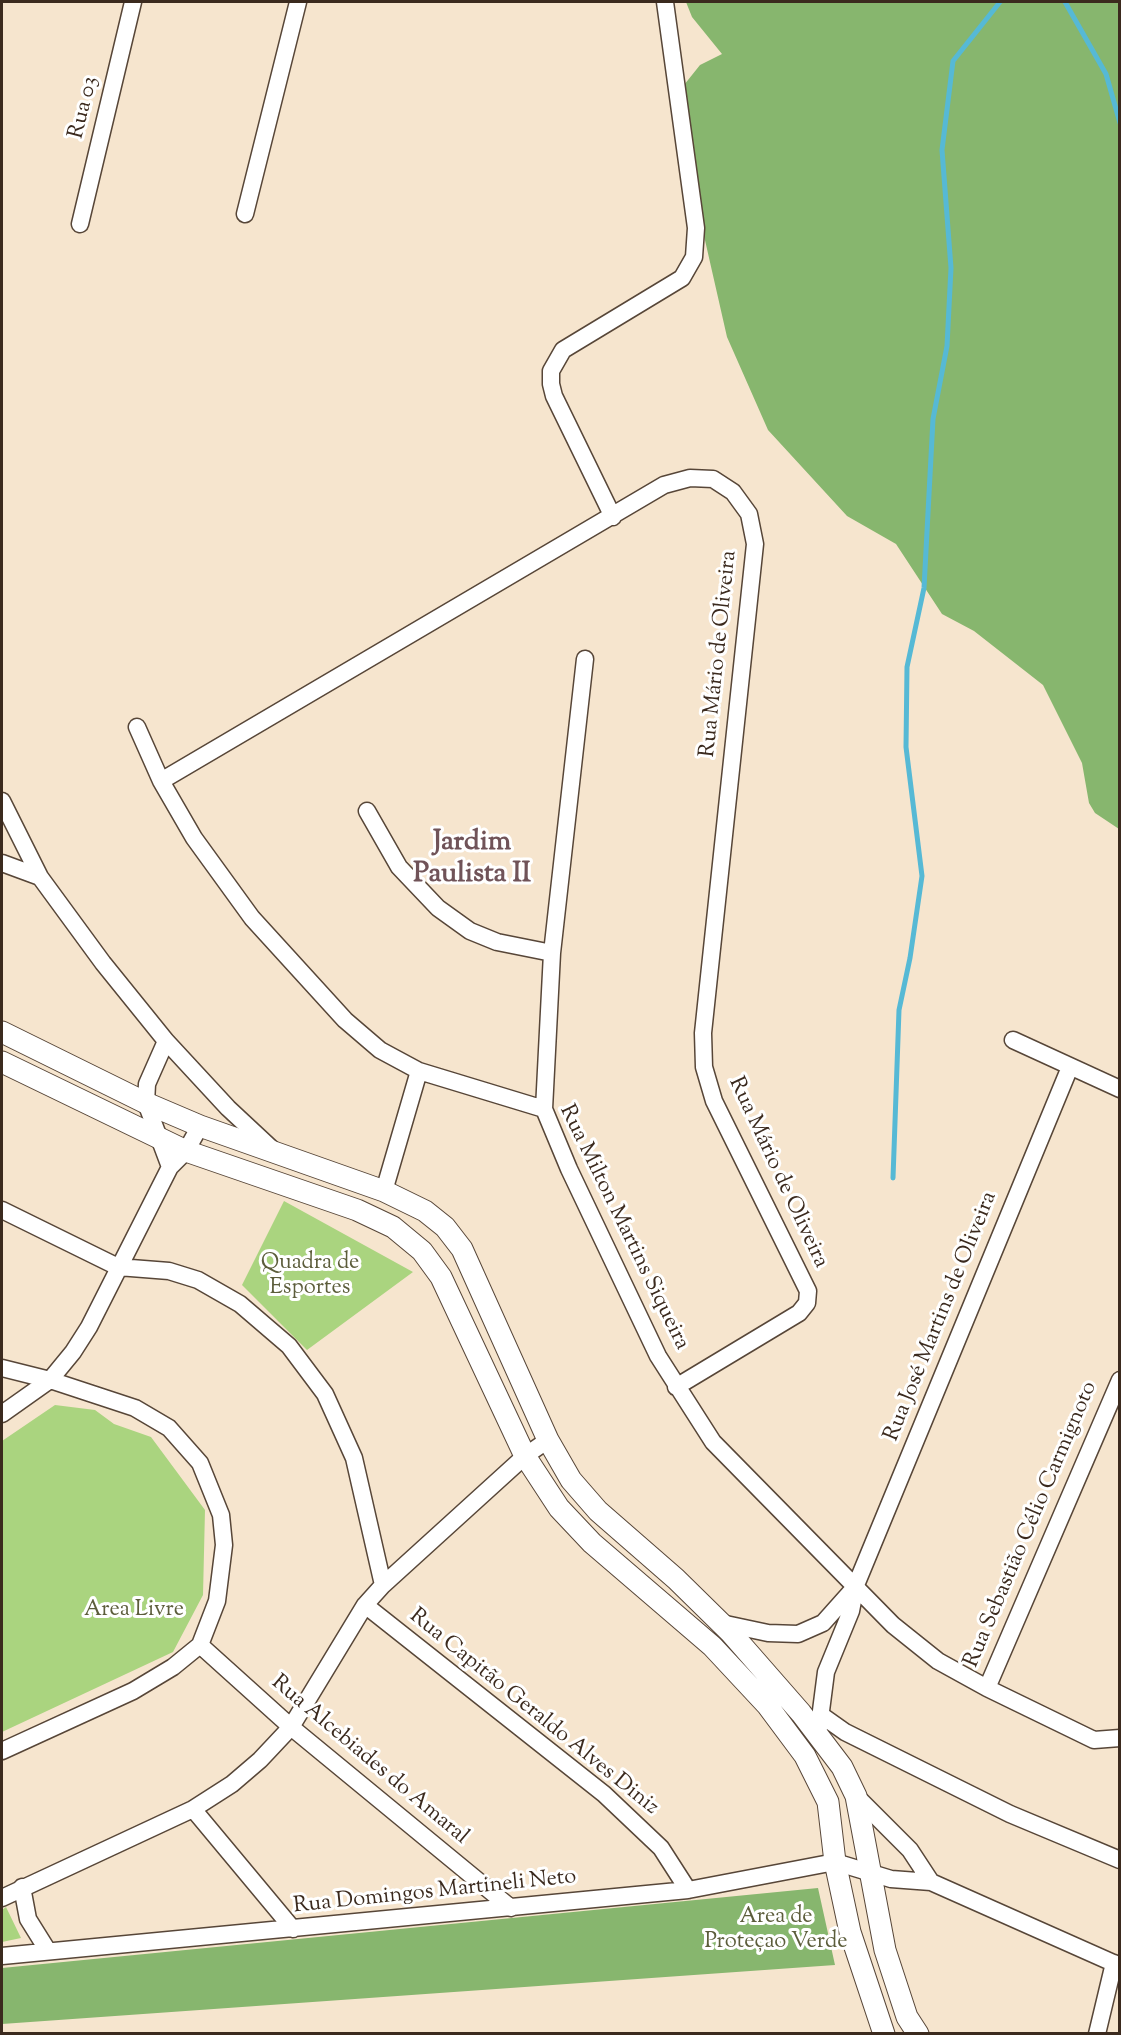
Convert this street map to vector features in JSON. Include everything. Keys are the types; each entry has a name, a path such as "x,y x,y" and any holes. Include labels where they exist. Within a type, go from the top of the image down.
{"street":[{"name":"Rua 03","path":"80,224 133,2"},
{"path":"245,214 298,2"},
{"path":"613,517 554,396 551,371 563,350 681,278 694,257 696,228 665,2"},
{"name":"Rua Mário de Oliveira","path":"161,782 664,485 690,478 713,479 733,492 749,514 755,544 703,1033 705,1067 714,1101 808,1291 808,1297 807,1303 799,1313 676,1387"},
{"path":"544,1109 552,953 585,659"},
{"name":"Rua Milton Martins Siqueira","path":"137,727 161,782 194,838 252,918 345,1020 380,1050 418,1071 544,1109 658,1356 713,1442 856,1585 892,1625 938,1661 987,1688 1094,1740 1119,1738"},
{"path":"2,801 40,877 103,963 166,1041 228,1108 277,1154"},
{"path":"367,811 399,867 438,908 470,931 497,942 552,953"},
{"path":"2,863 40,877"},
{"path":"2,1032 200,1126 384,1191 425,1211 445,1227 462,1249 548,1440 571,1480 598,1511 676,1579 721,1623 819,1725 856,1796 885,1950 907,2017 918,2034"},
{"path":"1013,1040 1119,1089"},
{"path":"166,1041 147,1084 146,1102 170,1167"},
{"path":"2,1062 186,1151 357,1210 393,1227 422,1251 441,1277 525,1456 559,1508 592,1543 712,1646 767,1705 805,1756 828,1802 835,1862 850,1932 884,2034"},
{"name":"Rua José Martins de Oliveira","path":"819,1725 826,1672 851,1611 856,1585 1070,1067"},
{"path":"384,1191 418,1071"},
{"path":"2,1414 50,1380 73,1352 89,1327 170,1167 186,1151 200,1126"},
{"path":"2,1210 118,1267 169,1271 198,1280 240,1304 289,1346 325,1394 354,1458 383,1586"},
{"path":"2,1368 50,1380 135,1408 169,1428 200,1463 222,1515 224,1545 217,1601 200,1645 173,1667 132,1691 2,1751"},
{"name":"Rua Sebastião Célio Carmignoto","path":"987,1688 1119,1380"},
{"path":"2,1898 193,1809 239,1778 291,1727 365,1605 525,1456 548,1440"},
{"name":"Rua José Martins de Oliveira","path":"721,1623 768,1633 798,1634 823,1623 856,1585"},
{"name":"Rua Capitão Geraldo Alves Diniz","path":"365,1605 604,1794 661,1848 688,1890"},
{"name":"Rua Alcebiades do Amaral","path":"200,1645 291,1727 511,1908"},
{"path":"819,1725 845,1732 1000,1809 1119,1860"},
{"path":"856,1796 909,1850 931,1882"},
{"path":"193,1809 293,1929"},
{"path":"835,1862 869,1874 905,1881 931,1882 1117,1965 1097,2034"},
{"name":"Rua Domingos Martineli Neto","path":"2,1956 688,1890 835,1862"},
{"path":"22,1887 28,1919 48,1951"}],"green space":[{"path":"686,2 1119,2 1119,829 1095,813 1089,803 1082,763 1043,685 974,631 942,614 896,544 847,516 768,430 727,337 692,183 680,90 700,65 722,54 692,17"},
{"name":"Quadra de Esportes","path":"284,1201 413,1272 307,1350 242,1285"},
{"name":"Area Livre","path":"55,1405 95,1410 114,1424 151,1437 205,1510 203,1595 173,1652 2,1732 2,1441"},
{"name":"Area de Proteçao Verde","path":"818,1888 835,1965 2,2024 2,1968"},
{"path":"6,1907 21,1938 2,1942 2,1910"}],"waterway":[{"path":"893,1178 899,1010 910,958 922,876 906,747 907,667 924,588 933,419 947,346 951,268 942,150 953,61 1000,2"},
{"path":"1065,2 1106,74 1120,123"}],"district":[{"name":"Jardim Paulista II","path":"472,860"}]}
